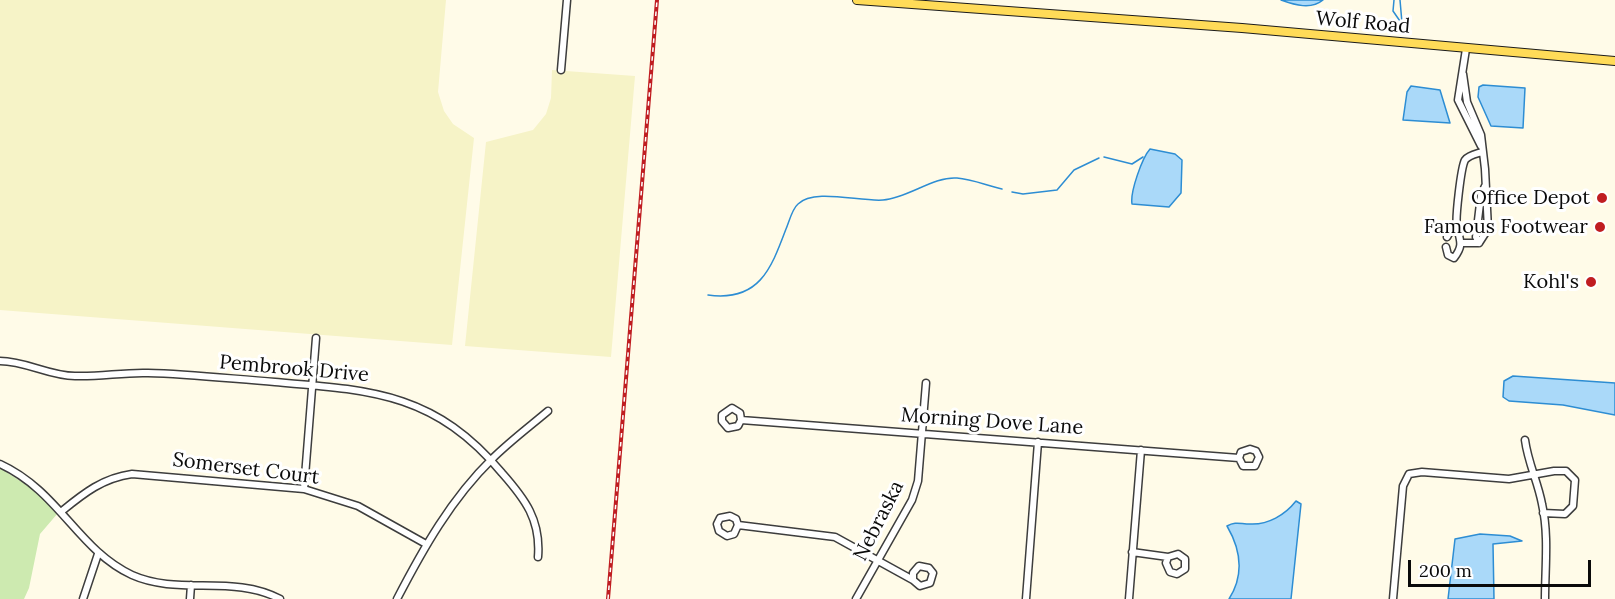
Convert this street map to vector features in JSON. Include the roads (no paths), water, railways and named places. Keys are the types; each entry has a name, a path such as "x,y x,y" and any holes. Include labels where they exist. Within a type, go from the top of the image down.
{"main road":[{"name":"Wolf Road","path":"857,0 938,3 1615,61"}],"street":[{"path":"561,70 567,0"},
{"path":"1466,50 1463,74 1467,102 1481,135 1488,229 1479,243"},
{"path":"1446,246 1448,255 1454,258 1462,243 1457,228 1462,167 1469,156 1481,149"},
{"path":"1479,243 1476,237 1480,195 1485,186"},
{"path":"1447,237 1451,230 1457,228"},
{"path":"1462,243 1479,243"},
{"path":"304,489 316,338"},
{"name":"Pembrook Drive","path":"0,361 72,376 147,373 312,385 361,389 406,401 454,427 491,460 527,502 536,522 539,541 538,557"},
{"name":"Nebraska","path":"856,599 912,500 918,481 926,383"},
{"path":"397,599 426,544 450,508 491,460 548,411"},
{"name":"Morning Dove Lane","path":"741,420 1239,458"},
{"path":"1525,440 1544,513 1545,599"},
{"path":"1026,599 1038,442"},
{"path":"1129,599 1141,450"},
{"path":"0,464 20,473 62,511 98,554 122,570 143,579 165,584 241,586 280,599"},
{"path":"1393,599 1403,486 1409,474 1422,472 1509,479 1566,471 1575,480 1573,506 1565,514 1544,513"},
{"name":"Somerset Court","path":"62,511 87,490 112,478 132,474 304,489 358,506 426,544"},
{"path":"738,525 825,534 913,580"},
{"path":"1132,552 1168,557"},
{"path":"83,599 98,554"},
{"path":"190,599 191,585"}],"water":[{"path":"1281,0 1323,0 1308,6"},
{"path":"1483,85 1525,88 1523,128 1491,126 1478,97 1479,87"},
{"path":"1411,86 1440,90 1450,123 1403,120 1407,92"},
{"path":"1150,149 1175,154 1182,160 1181,193 1169,207 1132,204 1137,175"},
{"path":"1513,376 1615,383 1615,415 1563,405 1509,401 1503,397 1504,381"},
{"path":"1296,501 1301,504 1291,599 1229,599 1237,580 1239,562 1232,535 1227,526 1236,523 1257,524 1270,521 1287,511"},
{"path":"1480,534 1510,536 1522,541 1493,544 1494,599 1448,599 1455,539"}],"waterway":[{"path":"1394,0 1393,11 1402,24"},
{"path":"1400,0 1402,23"},
{"path":"1104,157 1132,164 1143,157"},
{"path":"1012,192 1023,194 1057,190 1074,170 1099,158"},
{"path":"708,295 725,296 740,293 751,288 760,280 775,257 794,209 805,199 826,196 883,200 948,178 968,180 1002,189"}],"railway":[{"path":"608,599 657,0"}],"place":[{"name":"Office Depot","path":"1602,198"},
{"name":"Famous Footwear","path":"1600,227"},
{"name":"Kohl's","path":"1591,282"}]}
